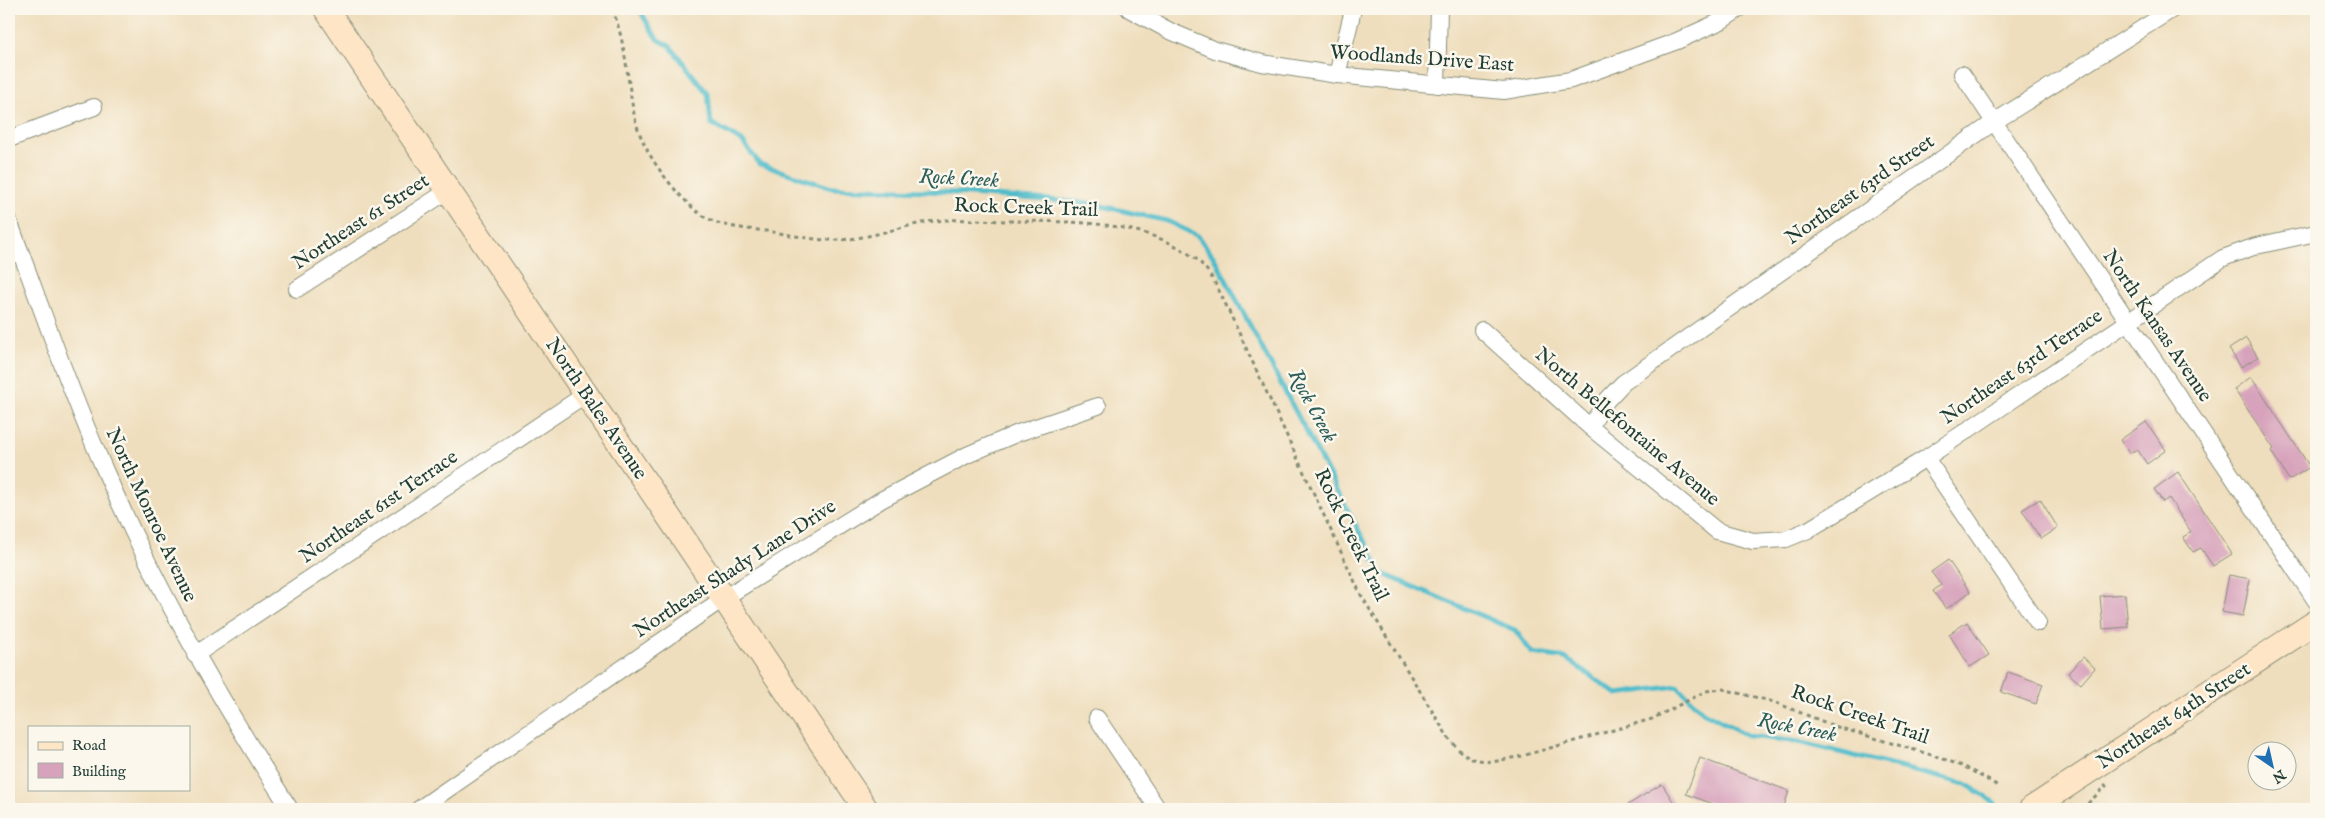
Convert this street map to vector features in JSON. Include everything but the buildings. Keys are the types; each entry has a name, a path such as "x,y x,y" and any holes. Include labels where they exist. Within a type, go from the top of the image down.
{"street":[{"name":"North Bales Avenue","path":"326,9 724,598 859,807"},
{"name":"Woodlands Drive East","path":"1129,9 1170,31 1215,50 1262,64 1337,75 1504,91 1571,80 1677,41 1721,21 1739,9"},
{"path":"1337,75 1352,14 1350,9"},
{"path":"1438,85 1439,9"},
{"name":"Northeast 63rd Street","path":"1590,427 1607,400 1623,383 1994,122 2173,9"},
{"name":"North Kansas Avenue","path":"1962,74 2316,601"},
{"path":"9,139 94,107"},
{"name":"Northeast 61 Street","path":"297,289 449,190"},
{"name":"North Monroe Avenue","path":"9,221 106,475 150,568 195,655 236,726 290,809"},
{"name":"Northeast 63rd Terrace","path":"1754,541 1775,541 1798,535 1926,458 2223,258 2256,246 2316,233"},
{"name":"North Bellefontaine Avenue","path":"1482,330 1590,427 1717,531 1754,541"},
{"name":"Northeast 61st Terrace","path":"195,655 586,394"},
{"name":"Northeast Shady Lane Drive","path":"419,809 724,598 917,479 1010,437 1098,406"},
{"path":"1926,458 2038,624"},
{"name":"Northeast 64th Street","path":"2031,809 2316,622"},
{"path":"1097,718 1158,809"}],"path":[{"name":"Rock Creek Trail","path":"612,9 618,24 634,115 640,136 651,157 671,183 696,211 712,221 729,227 835,240 862,238 934,221 1089,223 1137,232 1164,240 1193,256 1209,273 1226,305 1361,595 1448,737 1460,751 1472,759 1492,762 1522,756 1652,719 1706,691 1723,690 1774,702 1834,726 1938,757 1965,767 2000,787"},
{"path":"2082,809 2106,786 2104,784"}],"waterway":[{"name":"Rock Creek","path":"639,9 657,39 669,45 708,94 711,123 742,141 760,164 832,188 928,191 1089,203 1167,221 1198,236 1215,259 1381,573 1515,630 1532,653 1565,658 1617,694 1677,686 1703,712 1749,736 1799,742 1966,784 1995,803"}]}
